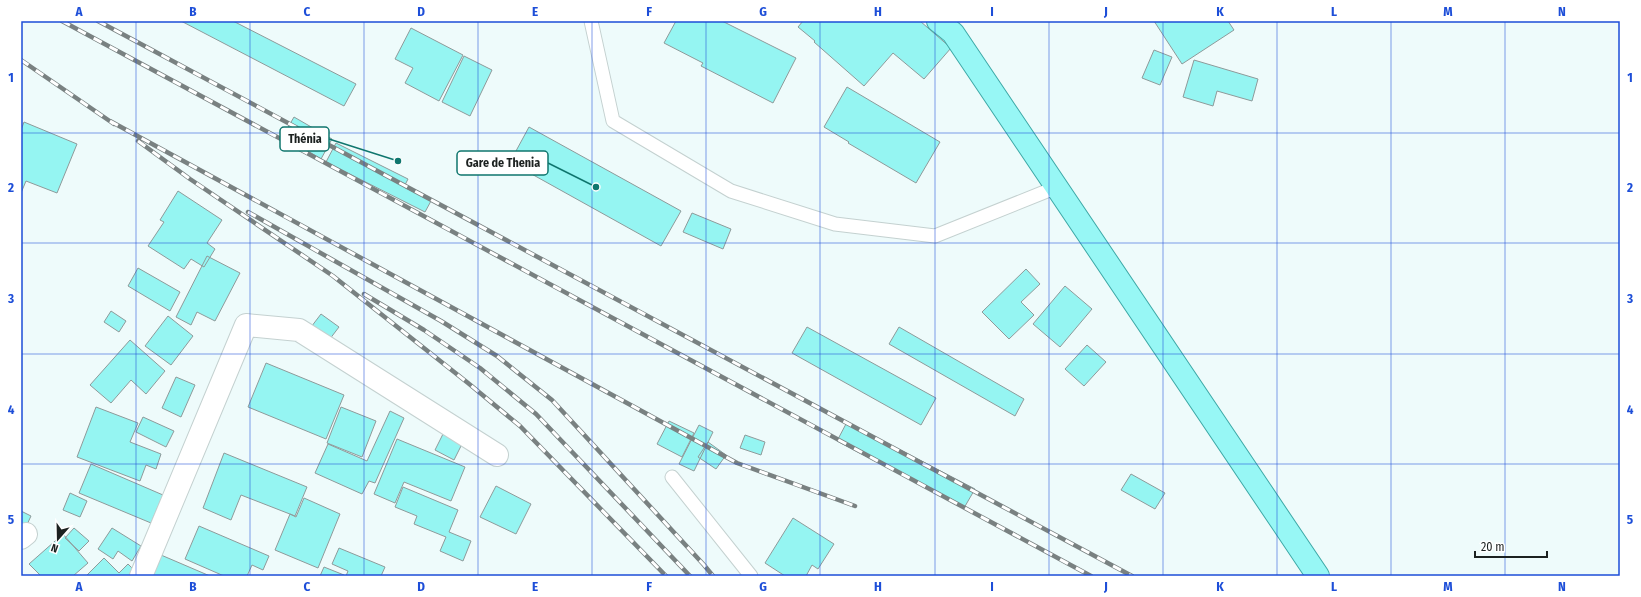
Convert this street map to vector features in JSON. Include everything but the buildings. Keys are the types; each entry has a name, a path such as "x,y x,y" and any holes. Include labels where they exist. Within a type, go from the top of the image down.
{"main road":[{"path":"938,21 953,33 1318,576"}],"street":[{"path":"140,576 246,325 299,330 497,456"}],"lane":[{"path":"592,21 613,121 731,191 835,224 935,236 1057,187"},
{"path":"672,477 751,576"}],"railway":[{"path":"62,21 1091,576"},
{"path":"98,21 1132,576"},
{"path":"21,60 114,124"},
{"path":"110,121 737,463 855,506"},
{"path":"138,141 190,179 333,276 468,383 520,426 666,576"},
{"path":"248,212 441,321 497,356 552,400 713,576"},
{"path":"364,294 424,330 480,368 536,414 690,576"}],"place":[{"name":"Thénia","path":"398,161"},
{"name":"Gare de Thenia","path":"596,187"}]}
